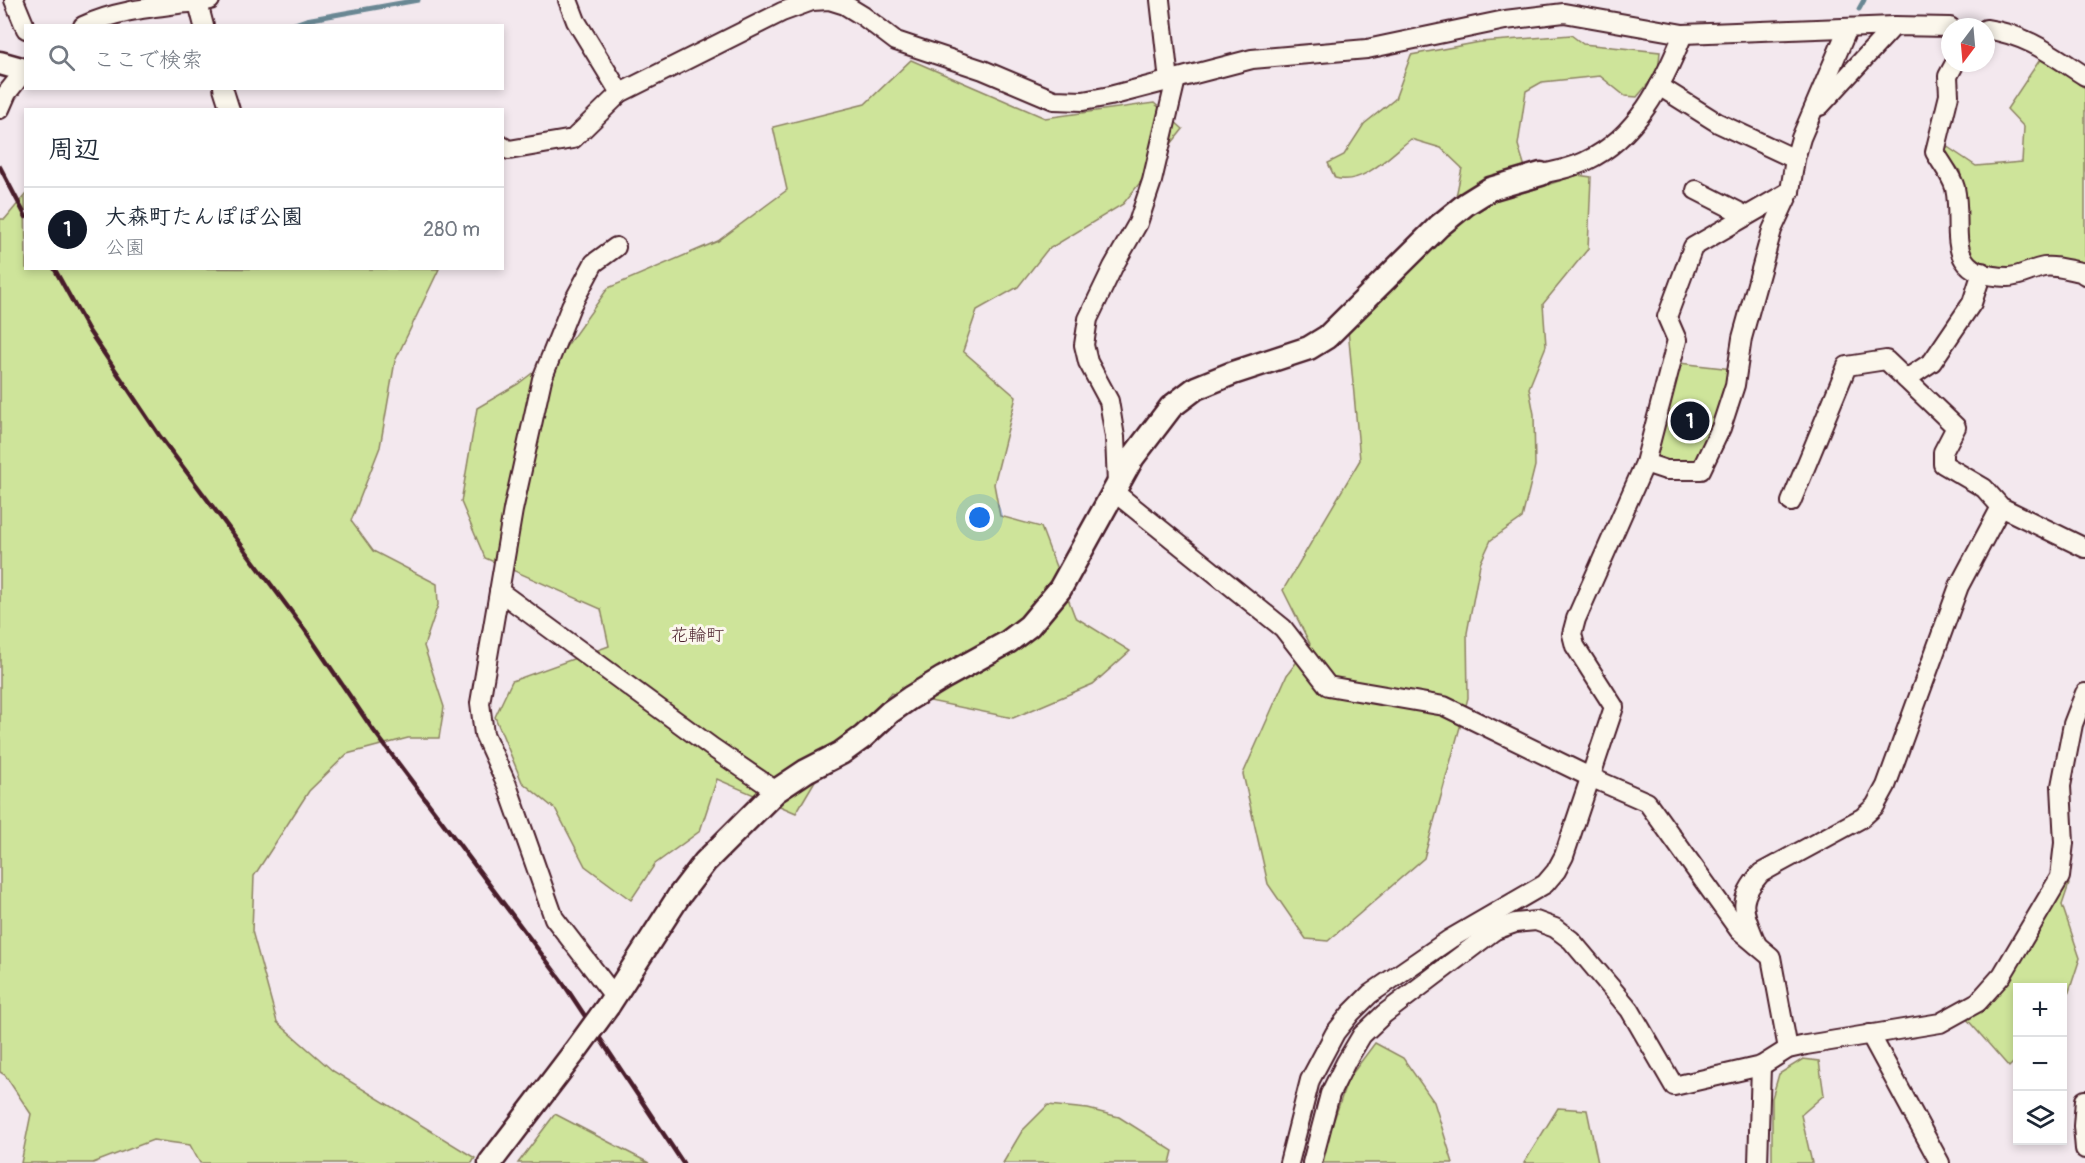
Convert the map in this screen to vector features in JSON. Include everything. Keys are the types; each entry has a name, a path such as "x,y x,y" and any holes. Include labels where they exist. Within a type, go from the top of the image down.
{"street":[{"path":"14,0 24,24"},
{"path":"568,0 576,21 620,93"},
{"path":"504,147 509,150 573,139 620,93 782,12 812,1 829,0 847,3 896,41 983,70 1054,100 1083,101 1252,59 1367,49 1505,20 1564,14 1683,34 1894,26 1941,27"},
{"path":"1115,488 1115,437 1109,401 1088,362 1084,345 1088,319 1113,267 1138,224 1152,181 1173,80 1160,0"},
{"path":"87,24 98,18 138,9 192,2 203,24"},
{"path":"1812,114 1894,26"},
{"path":"1645,463 1665,470 1701,470 1721,429 1735,385 1742,338 1772,230 1790,191 1801,138 1848,28"},
{"path":"1995,30 2031,42 2085,76"},
{"path":"490,1163 611,1001 679,896 705,862 776,791 806,771 841,753 910,698 1008,642 1029,626 1060,589 1133,457 1156,424 1185,395 1233,373 1309,348 1327,337 1439,226 1466,204 1490,189 1586,161 1618,140 1640,117 1659,86 1683,34"},
{"path":"0,63 24,69"},
{"path":"0,109 7,93 24,70"},
{"path":"1950,72 1948,94 1935,152 1955,188 1957,241 1963,258 1972,267 1982,272 2009,277 2046,266 2081,272 2085,275"},
{"path":"1659,86 1718,123 1795,159"},
{"path":"224,90 229,108"},
{"path":"1696,190 1745,215"},
{"path":"1312,1163 1330,1094 1362,1035 1491,923 1545,884 1556,871 1564,856 1614,707 1575,646 1572,634 1576,620 1645,463 1677,340 1667,317 1693,247 1790,191"},
{"path":"611,1001 554,918 507,785 484,734 480,703 513,510 542,379 571,306 594,263 616,247"},
{"path":"1906,379 1932,362 1972,303 1982,272"},
{"path":"1791,502 1846,366 1886,360 1956,427 1943,452 1943,464 1984,488 2001,507 2085,548"},
{"path":"1115,488 1283,628 1329,686 1444,706 1647,802 1738,930 1771,957 1788,1049"},
{"path":"1758,946 1744,913 1744,896 1761,873 1862,818 1875,806 1895,767 1959,586 2001,507"},
{"path":"499,591 713,748 776,791"},
{"path":"1289,1163 1311,1080 1335,1033 1351,1013 1370,994 1491,923 1536,921 1555,928 1571,940 1629,1010 1674,1086 1761,1066 1788,1049 1940,1023 1978,1002 2002,975 2060,878 2064,843 2061,786 2073,724 2085,693"},
{"path":"1870,1034 1940,1163"},
{"path":"1758,1163 1761,1066"},
{"path":"2085,1100 2083,1126 2085,1149"}],"green space":[{"path":"1571,35 1583,44 1660,52 1658,72 1637,97 1625,96 1600,76 1542,82 1526,91 1518,145 1532,190 1577,175 1591,177 1588,249 1543,304 1546,346 1529,388 1534,414 1535,466 1522,518 1491,540 1480,564 1467,633 1468,698 1424,858 1328,941 1306,939 1268,884 1243,774 1287,675 1310,644 1283,590 1360,460 1348,329 1449,230 1462,168 1441,148 1411,139 1376,168 1356,178 1335,178 1328,163 1344,155 1364,124 1395,99 1411,55 1480,42"},
{"path":"2041,58 2085,88 2085,266 2081,263 2041,258 2010,269 1983,263 1964,249 1964,196 1960,171 1943,151 1946,146 1976,166 2022,162 2024,127 2007,109"},
{"path":"911,60 1045,118 1154,103 1183,129 1123,204 1047,250 1018,287 977,310 963,351 1016,397 994,484 1000,516 1041,527 1075,617 1130,651 1093,684 1013,718 891,693 819,774 796,813 717,779 700,831 655,864 631,900 585,866 556,810 522,782 495,717 512,681 609,646 601,609 485,558 461,502 477,408 518,384 566,347 608,288 718,241 787,190 773,127 865,104"},
{"path":"24,196 24,270 439,270 395,361 380,447 351,521 373,551 437,584 438,605 424,646 444,707 439,738 408,738 347,754 309,791 254,876 252,931 277,1022 333,1071 475,1158 472,1163 200,1163 190,1145 153,1140 93,1163 21,1163 31,1114 5,1075 0,1072 0,219 5,219"},
{"path":"1679,363 1732,369 1730,388 1698,465 1664,465 1656,455"},
{"path":"2064,876 2069,884 2062,905 2080,958 2067,998 2067,983 2013,983 2013,1063 2009,1067 1965,1017"},
{"path":"1375,1043 1403,1058 1434,1102 1453,1163 1321,1163 1348,1079"},
{"path":"1803,1059 1819,1061 1824,1095 1801,1115 1812,1163 1772,1163 1772,1098 1779,1074"},
{"path":"1048,1105 1088,1109 1119,1117 1173,1151 1170,1163 1003,1163 1022,1131"},
{"path":"1558,1108 1587,1110 1598,1163 1524,1163"},
{"path":"555,1114 649,1163 518,1163"}],"waterway":[{"path":"295,24 418,0"},
{"path":"1859,9 1864,0"}],"railway":[{"path":"0,167 24,213"},
{"path":"55,270 89,331 159,435 305,630 371,727 561,980 683,1163"}],"place":[{"name":"大森町たんぽぽ公園","path":"1690,421"}],"district":[{"name":"花輪町","path":"697,635"}]}
